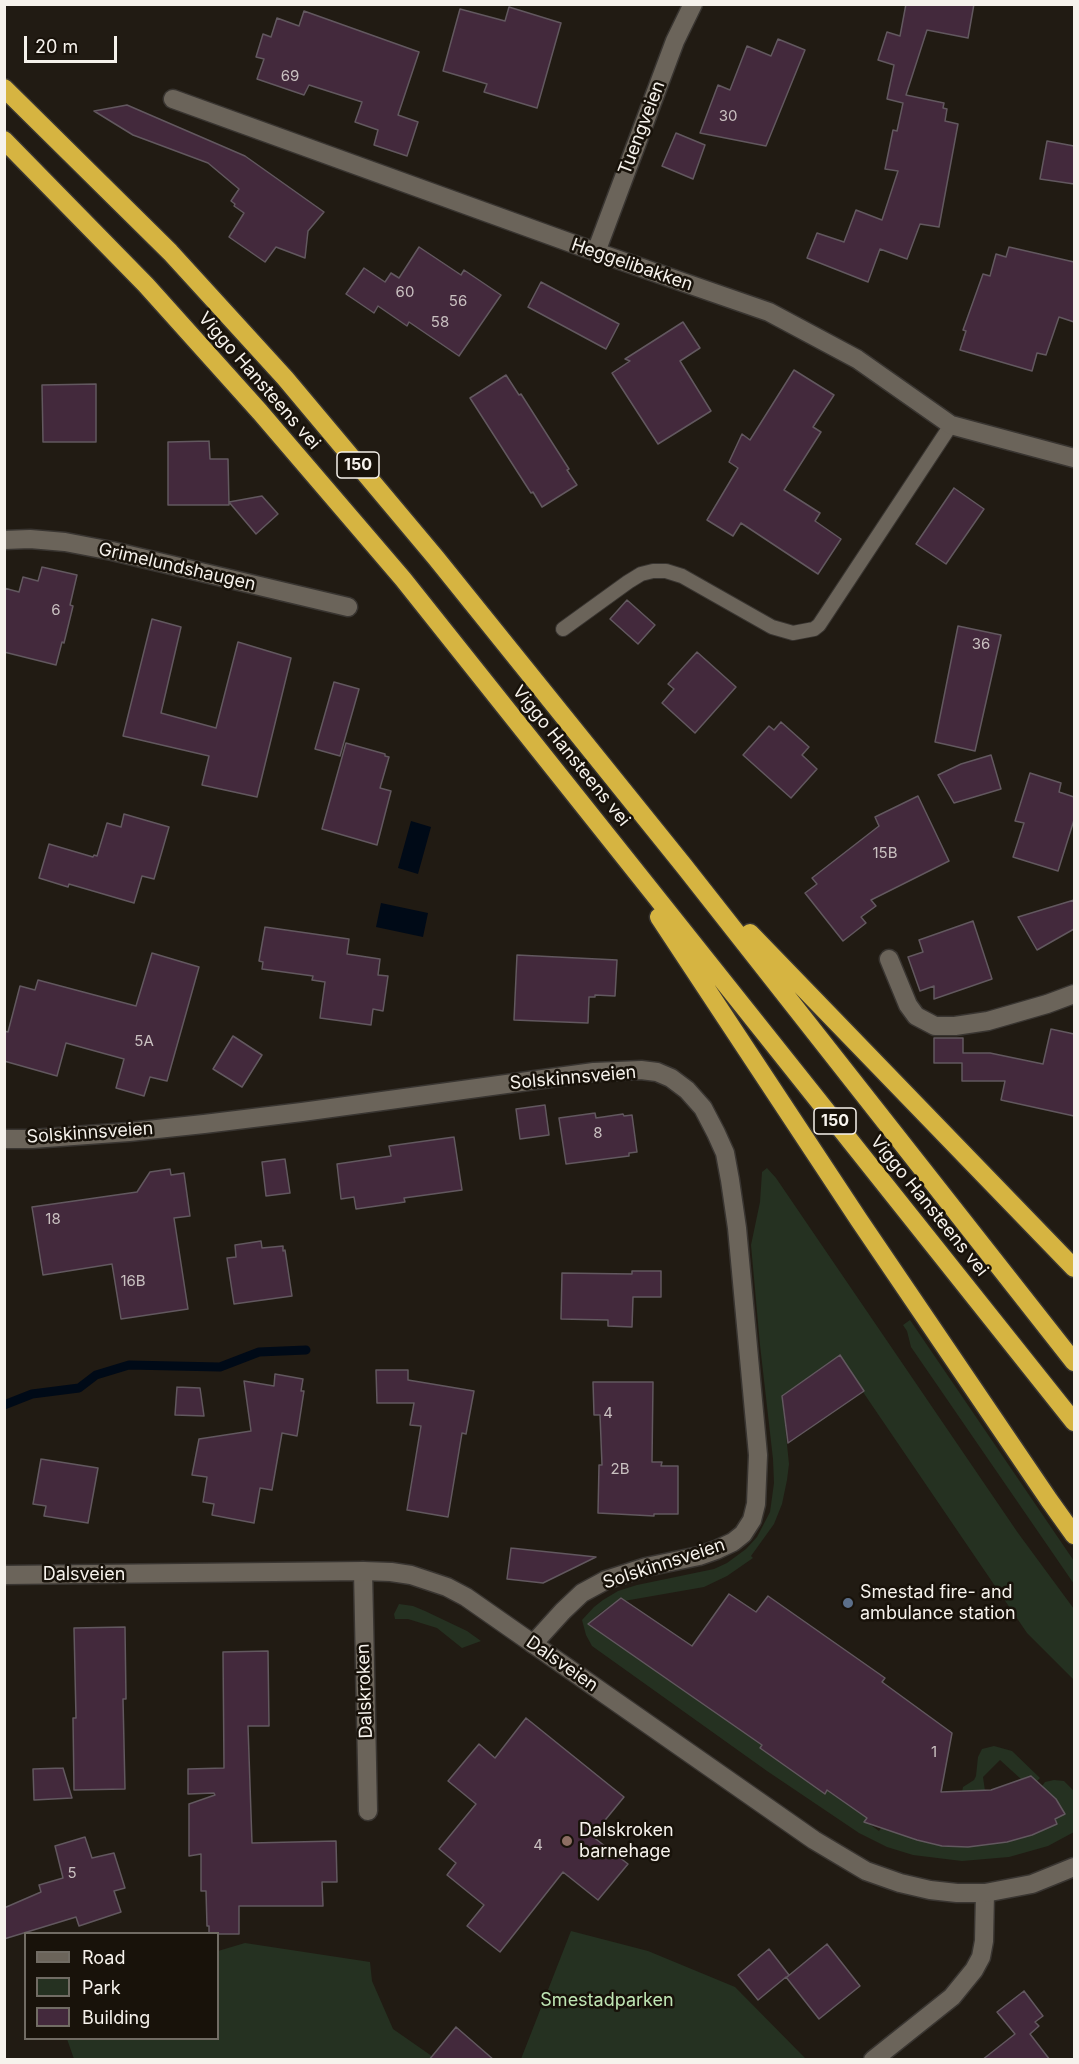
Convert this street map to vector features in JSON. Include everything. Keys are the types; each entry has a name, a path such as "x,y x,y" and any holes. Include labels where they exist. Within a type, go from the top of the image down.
{"highway":[{"name":"Viggo Hansteens vei","path":"4,88 170,252 285,378 436,558 684,866 1074,1362"},
{"name":"Viggo Hansteens vei","path":"4,140 146,285 260,412 403,579 1074,1422"},
{"path":"595,820 859,1220 1074,1535"},
{"path":"684,866 1074,1269"}],"street":[{"name":"Tuengveien","path":"596,252 675,41 693,4"},
{"name":"Heggelibakken","path":"173,99 769,312 857,359 951,425 1074,458"},
{"name":"Grimelundshaugen","path":"4,540 30,539 65,542 112,551 348,608"},
{"path":"889,959 912,1011 924,1022 935,1026 955,1026 988,1021 1074,994"},
{"name":"Solskinnsveien","path":"4,1139 129,1132 302,1113 594,1072 641,1070 657,1072 671,1078 687,1090 703,1108 716,1133 725,1153 730,1179 737,1228 758,1455 756,1504 752,1520 743,1534 733,1542 699,1556 646,1567 606,1580 582,1593 533,1644"},
{"name":"Dalsveien","path":"4,1575 363,1571 411,1575 447,1587 466,1597 814,1840 866,1871 900,1883 930,1890 984,1893 1032,1884 1074,1867"},
{"name":"Dalskroken","path":"363,1571 368,1811"},
{"path":"873,2060 952,1997 974,1970 981,1957 984,1941 984,1893"}],"lane":[{"path":"562,629 628,582 642,574 660,571 682,576 772,627 793,633 813,629 819,625 951,425"}],"green space":[{"path":"767,1168 1018,1533 1074,1609 1074,1680 1027,1633 840,1355 782,1396 789,1464 787,1480 782,1504 774,1524 751,1556 753,1558 727,1576 704,1587 624,1601 621,1598 588,1624 762,1745 761,1749 824,1793 827,1790 867,1818 865,1821 879,1831 882,1827 917,1840 942,1846 968,1847 1020,1839 1057,1824 1042,1786 1045,1782 1064,1781 1074,1791 1074,1832 1048,1846 1009,1857 962,1861 913,1855 887,1847 859,1833 767,1771 592,1646 586,1635 582,1620 603,1600 618,1591 637,1585 714,1569 727,1563 746,1549 757,1537 770,1512 774,1483 773,1459 751,1245 760,1202 762,1172"},
{"path":"910,1320 1074,1561 1074,1584 911,1347 903,1325"},
{"path":"399,1604 425,1611 467,1631 481,1641 462,1648 437,1628 408,1619 395,1619 394,1614"},
{"path":"994,1746 1012,1751 1040,1778 1036,1782 1032,1776 1022,1780 1000,1760 983,1777 985,1791 962,1792 963,1787 976,1776 978,1757 982,1749"},
{"name":"Smestadparken","path":"571,1931 648,1951 735,1987 806,2059 521,2059"},
{"path":"245,1943 370,1962 372,1981 393,2029 436,2059 74,2059 67,2040 219,2040 219,1951"}],"shaded area":[{"path":"411,821 431,827 418,874 398,868"},
{"path":"381,903 428,913 423,937 376,927"}],"building":[{"path":"906,4 974,4 968,38 927,30 906,95 944,103 943,108 947,109 945,121 958,124 939,227 920,224 907,259 880,249 868,282 807,258 817,233 844,242 856,210 882,220 898,171 885,169 893,130 897,131 903,103 887,99 894,65 878,60 887,32 900,36"},
{"path":"509,7 561,23 537,108 484,92 487,84 443,71 460,9 505,21"},
{"path":"304,11 419,52 398,115 418,122 407,156 374,145 378,130 355,122 362,102 309,85 304,95 257,79 264,59 256,57 263,34 271,37 277,18 299,26"},
{"path":"778,39 805,50 766,146 700,133 718,85 730,90 747,46 771,56"},
{"path":"127,105 245,156 324,212 308,231 305,258 276,247 265,262 229,237 244,213 231,201 239,189 208,163 133,135 94,111"},
{"path":"676,133 705,145 693,179 662,166"},
{"path":"1047,141 1074,146 1074,184 1040,179"},
{"path":"419,247 461,275 464,270 501,295 459,356 409,322 407,326 378,306 374,313 346,294 364,268 385,282 391,273 399,278"},
{"path":"1009,247 1074,262 1074,322 1059,317 1046,355 1037,353 1032,371 960,350 966,331 963,330 983,274 990,276 996,254 1006,257"},
{"path":"541,282 619,324 606,349 528,307"},
{"path":"683,322 700,348 680,361 711,411 658,444 612,373 630,361 625,359"},
{"path":"794,370 834,395 813,427 821,432 784,490 820,513 815,521 841,539 818,574 741,523 733,536 707,520 738,468 729,462 742,434 750,440"},
{"path":"506,375 519,395 521,394 577,485 542,507 470,398"},
{"path":"96,384 96,442 43,442 42,385"},
{"path":"209,441 210,459 228,459 229,505 168,505 168,442"},
{"path":"954,488 984,509 946,564 916,544"},
{"path":"262,496 278,514 256,534 229,502"},
{"path":"42,567 77,575 70,605 73,606 56,665 4,652 4,588 19,592 23,577 38,581"},
{"path":"627,600 655,625 638,644 610,619"},
{"path":"152,619 181,627 161,713 216,728 238,642 291,658 257,797 202,785 209,756 123,736"},
{"path":"958,626 1001,635 975,751 935,742"},
{"path":"697,652 736,687 695,733 662,703 674,689 668,684"},
{"path":"334,682 359,689 340,756 315,749"},
{"path":"781,722 809,747 802,755 817,769 791,798 743,755 769,726 774,730"},
{"path":"346,743 389,757 380,788 391,791 377,845 322,829"},
{"path":"991,755 1001,789 954,803 938,775 961,764"},
{"path":"1030,773 1061,783 1059,792 1074,797 1074,820 1058,871 1013,857 1024,823 1015,821"},
{"path":"918,796 949,861 871,900 876,906 861,917 866,923 843,941 805,893 817,884 812,878 879,826 875,817"},
{"path":"124,814 169,827 154,879 142,876 134,903 69,884 68,887 39,878 49,844 93,857 97,856 107,823 121,827"},
{"path":"1074,900 1074,929 1037,950 1018,917"},
{"path":"973,921 992,979 934,999 934,986 920,991 908,957 923,952 919,940"},
{"path":"265,927 349,939 347,954 380,959 378,975 388,976 383,1011 373,1009 371,1025 320,1018 325,982 312,980 313,976 262,969 263,962 259,961"},
{"path":"152,953 199,967 167,1081 150,1077 144,1096 116,1088 124,1059 66,1043 57,1076 4,1061 4,1031 8,1032 20,986 35,990 38,980 136,1006"},
{"path":"517,955 617,960 615,996 589,997 588,1023 514,1020"},
{"path":"1051,1029 1074,1034 1074,1116 1001,1100 1005,1081 962,1081 962,1063 934,1063 934,1038 963,1038 963,1053 990,1053 1043,1064"},
{"path":"233,1036 262,1055 242,1087 213,1069"},
{"path":"545,1105 549,1135 520,1139 516,1109"},
{"path":"595,1113 596,1118 632,1115 637,1152 629,1153 629,1156 566,1164 559,1118"},
{"path":"454,1137 462,1190 404,1198 405,1202 356,1209 354,1197 341,1199 337,1164 391,1156 389,1146"},
{"path":"285,1159 290,1193 266,1196 262,1162"},
{"path":"170,1169 171,1175 184,1173 190,1216 174,1218 188,1309 121,1319 112,1264 43,1275 32,1207 137,1192 150,1172"},
{"path":"261,1241 262,1248 283,1246 292,1296 234,1304 227,1258 236,1257 235,1245"},
{"path":"632,1271 661,1271 661,1297 633,1297 632,1327 608,1326 608,1320 561,1319 562,1273 632,1274"},
{"path":"840,1355 864,1391 788,1443 782,1396"},
{"path":"376,1370 408,1370 408,1380 474,1391 466,1434 462,1433 448,1517 407,1510 421,1426 410,1425 414,1403 377,1403"},
{"path":"275,1374 303,1379 301,1391 304,1391 297,1436 282,1433 272,1490 260,1488 254,1523 212,1515 214,1504 203,1502 207,1477 192,1475 199,1439 251,1431 244,1381 274,1386"},
{"path":"593,1382 653,1382 652,1462 662,1462 661,1466 678,1466 678,1514 654,1514 654,1516 598,1513 599,1465 602,1465 600,1415 594,1415"},
{"path":"177,1387 200,1388 204,1416 175,1415"},
{"path":"41,1459 98,1468 88,1523 44,1516 46,1506 33,1504"},
{"path":"511,1548 596,1557 543,1583 507,1579"},
{"path":"729,1594 756,1612 768,1596 885,1678 882,1682 952,1733 941,1792 991,1790 1031,1776 1056,1799 1065,1814 1055,1819 1057,1824 1032,1835 1007,1842 968,1847 942,1846 917,1840 864,1822 867,1818 827,1790 825,1794 760,1748 762,1745 588,1624 621,1598 692,1646"},
{"path":"125,1627 126,1699 123,1699 125,1789 74,1790 73,1718 76,1718 74,1628"},
{"path":"268,1651 269,1726 248,1726 252,1843 336,1841 337,1882 322,1882 323,1906 239,1906 239,1934 209,1932 206,1891 201,1891 201,1854 189,1856 189,1804 215,1795 214,1793 188,1794 188,1769 224,1768 223,1652"},
{"path":"526,1718 624,1797 592,1836 628,1864 598,1900 563,1872 500,1952 467,1926 484,1905 447,1875 456,1863 439,1849 476,1804 448,1781 479,1744 495,1758"},
{"path":"63,1768 72,1798 34,1800 33,1769"},
{"path":"85,1837 92,1858 114,1853 125,1888 114,1891 121,1912 79,1926 76,1917 4,1939 4,1908 41,1892 39,1885 63,1878 55,1846"},
{"path":"827,1944 860,1986 819,2019 786,1977 758,2000 738,1975 769,1949 789,1975 787,1977"},
{"path":"1024,1991 1043,2016 1035,2022 1039,2026 1030,2034 1050,2060 982,2060 1015,2034 997,2012"},
{"path":"456,2027 494,2060 429,2060"}],"waterway":[{"path":"4,1405 32,1394 79,1388 96,1375 129,1365 220,1367 259,1352 306,1350"}],"place":[{"name":"Smestad fire- and ambulance station","path":"848,1603"},
{"name":"Dalskroken barnehage","path":"567,1841"}]}
